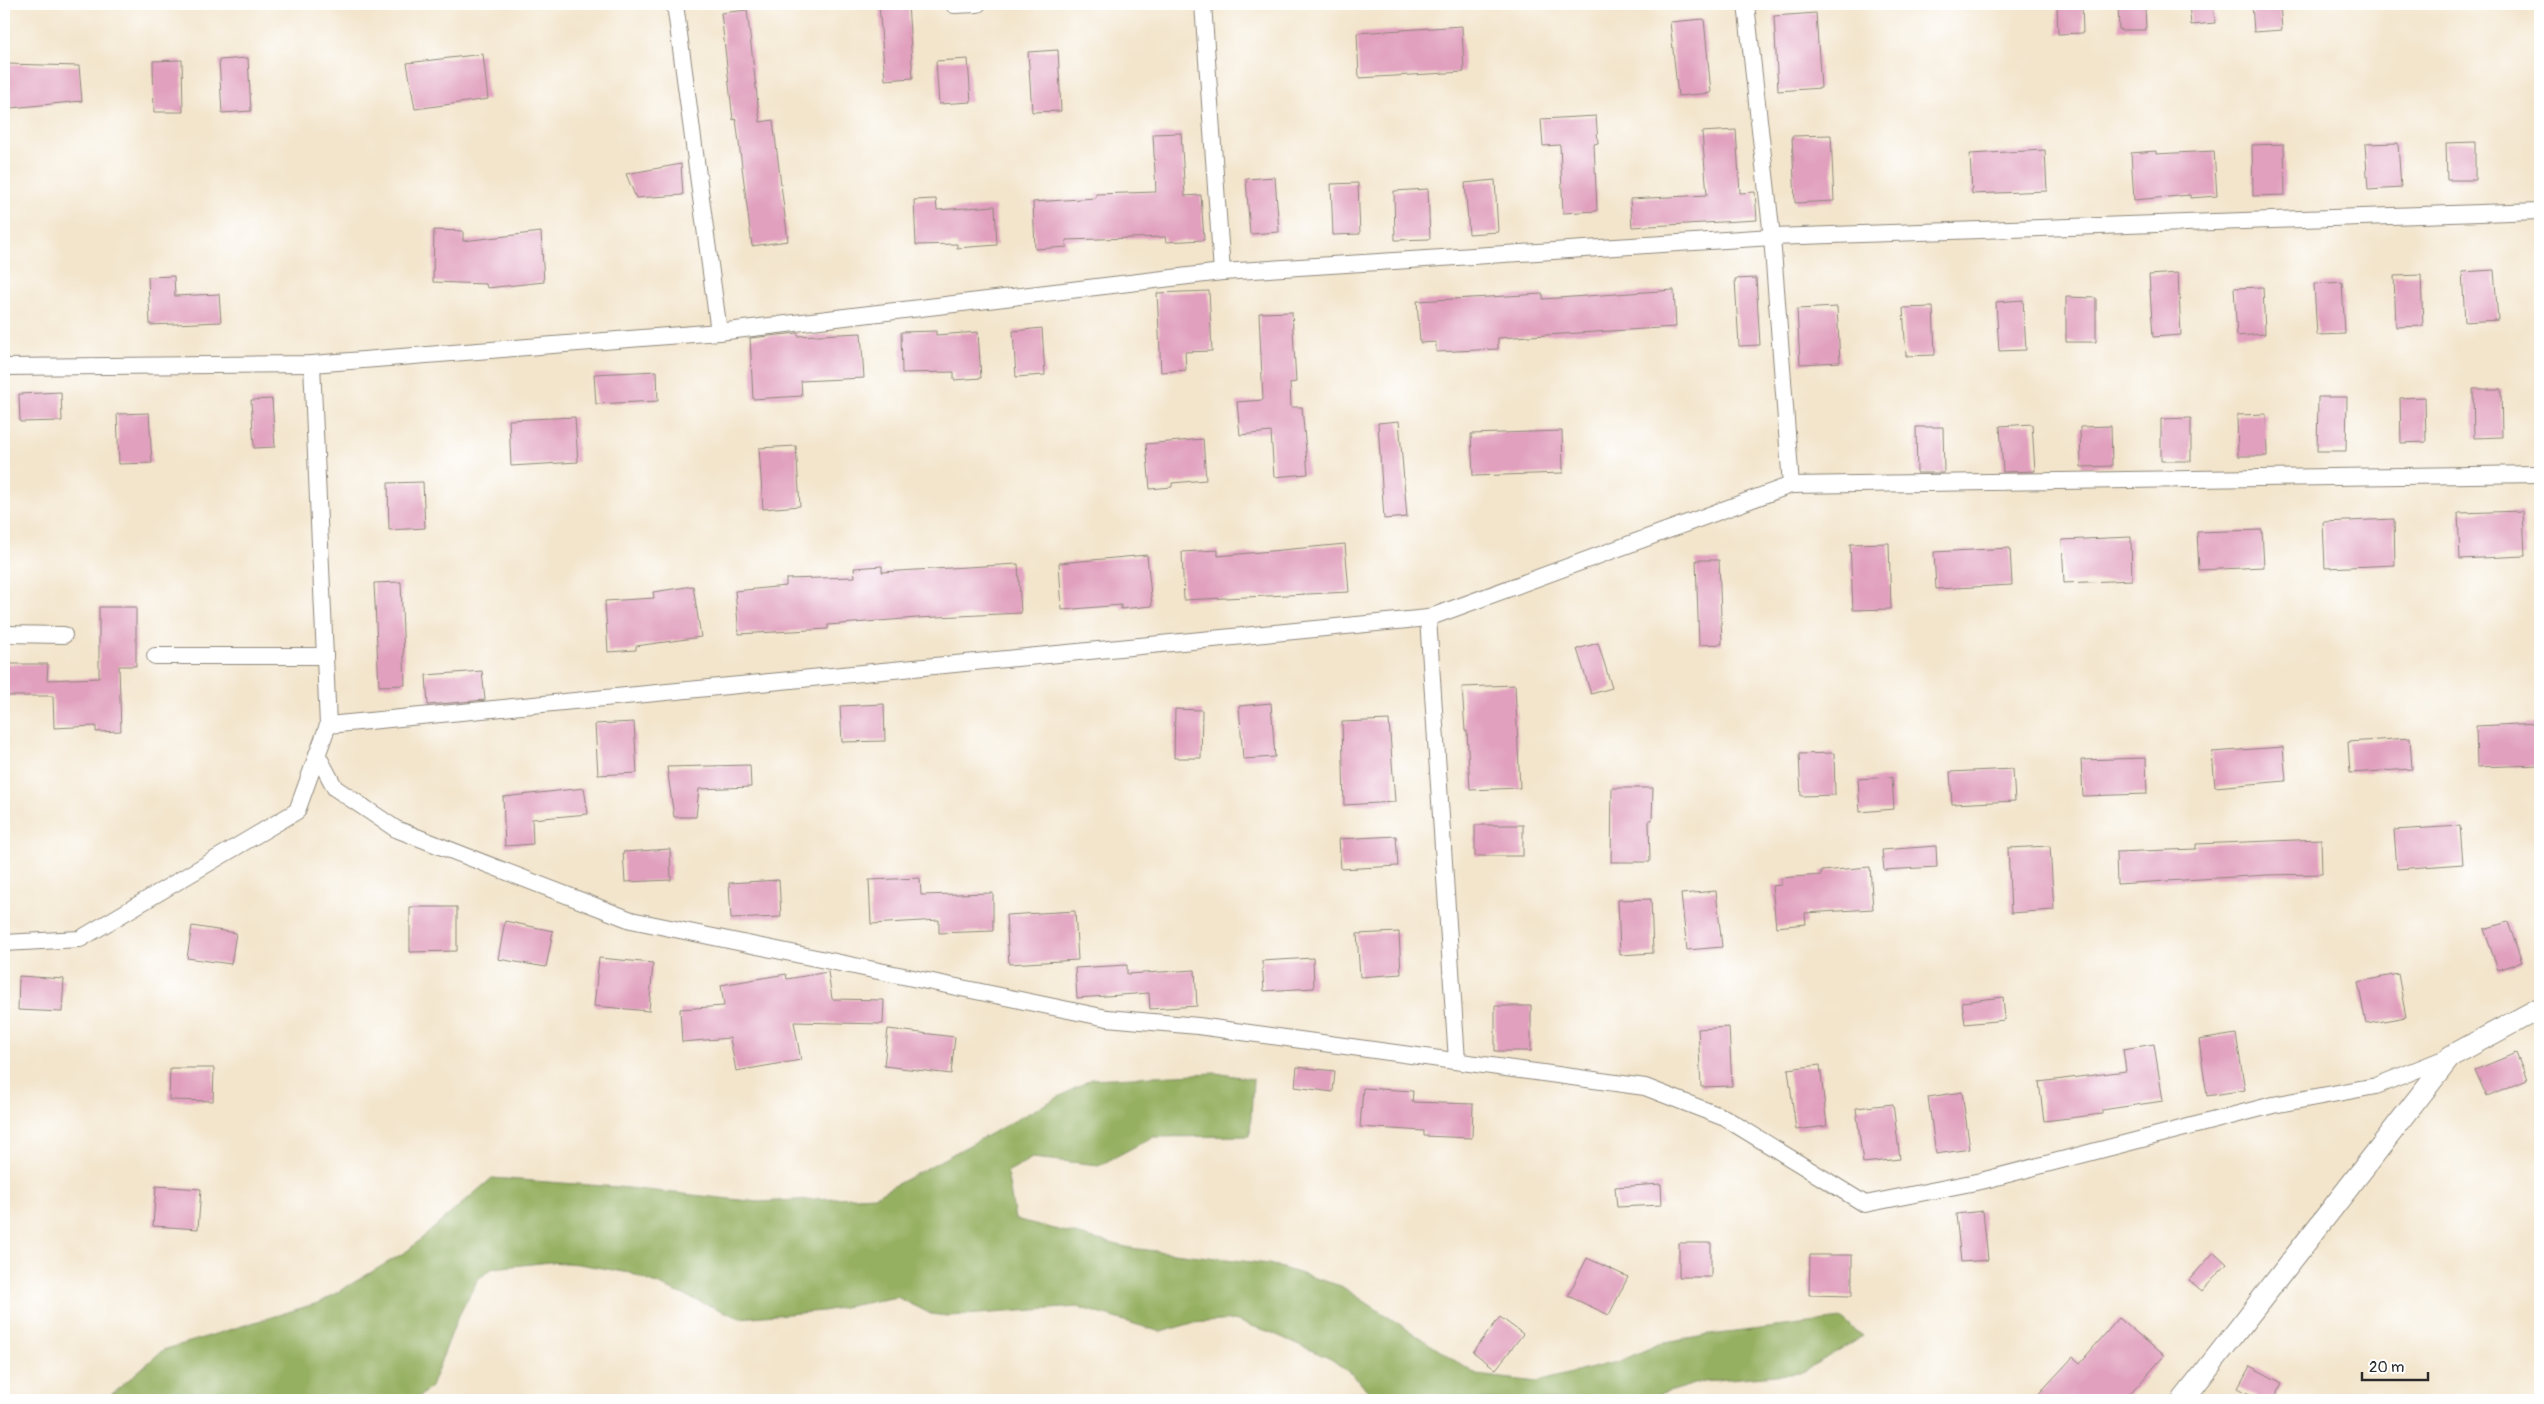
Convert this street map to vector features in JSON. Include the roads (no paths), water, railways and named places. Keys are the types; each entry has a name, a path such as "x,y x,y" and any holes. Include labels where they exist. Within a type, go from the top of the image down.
{"street":[{"path":"675,4 719,332"},
{"path":"954,6 978,4"},
{"path":"1203,4 1222,272"},
{"path":"1746,4 1772,238 1790,485"},
{"path":"4,367 312,364 719,332 1222,272 1772,238 2540,211"},
{"path":"4,943 80,939 297,811 328,724 312,364"},
{"path":"328,724 1428,618 1790,485 2540,474"},
{"path":"1428,618 1457,1061"},
{"path":"4,634 64,635"},
{"path":"155,656 325,656"},
{"path":"317,754 335,788 396,829 630,920 1107,1018 1198,1026 1645,1086 1725,1118 1865,1204 1981,1181 2273,1105 2376,1086 2451,1056 2540,1008"},
{"path":"2183,1400 2451,1056"}]}
